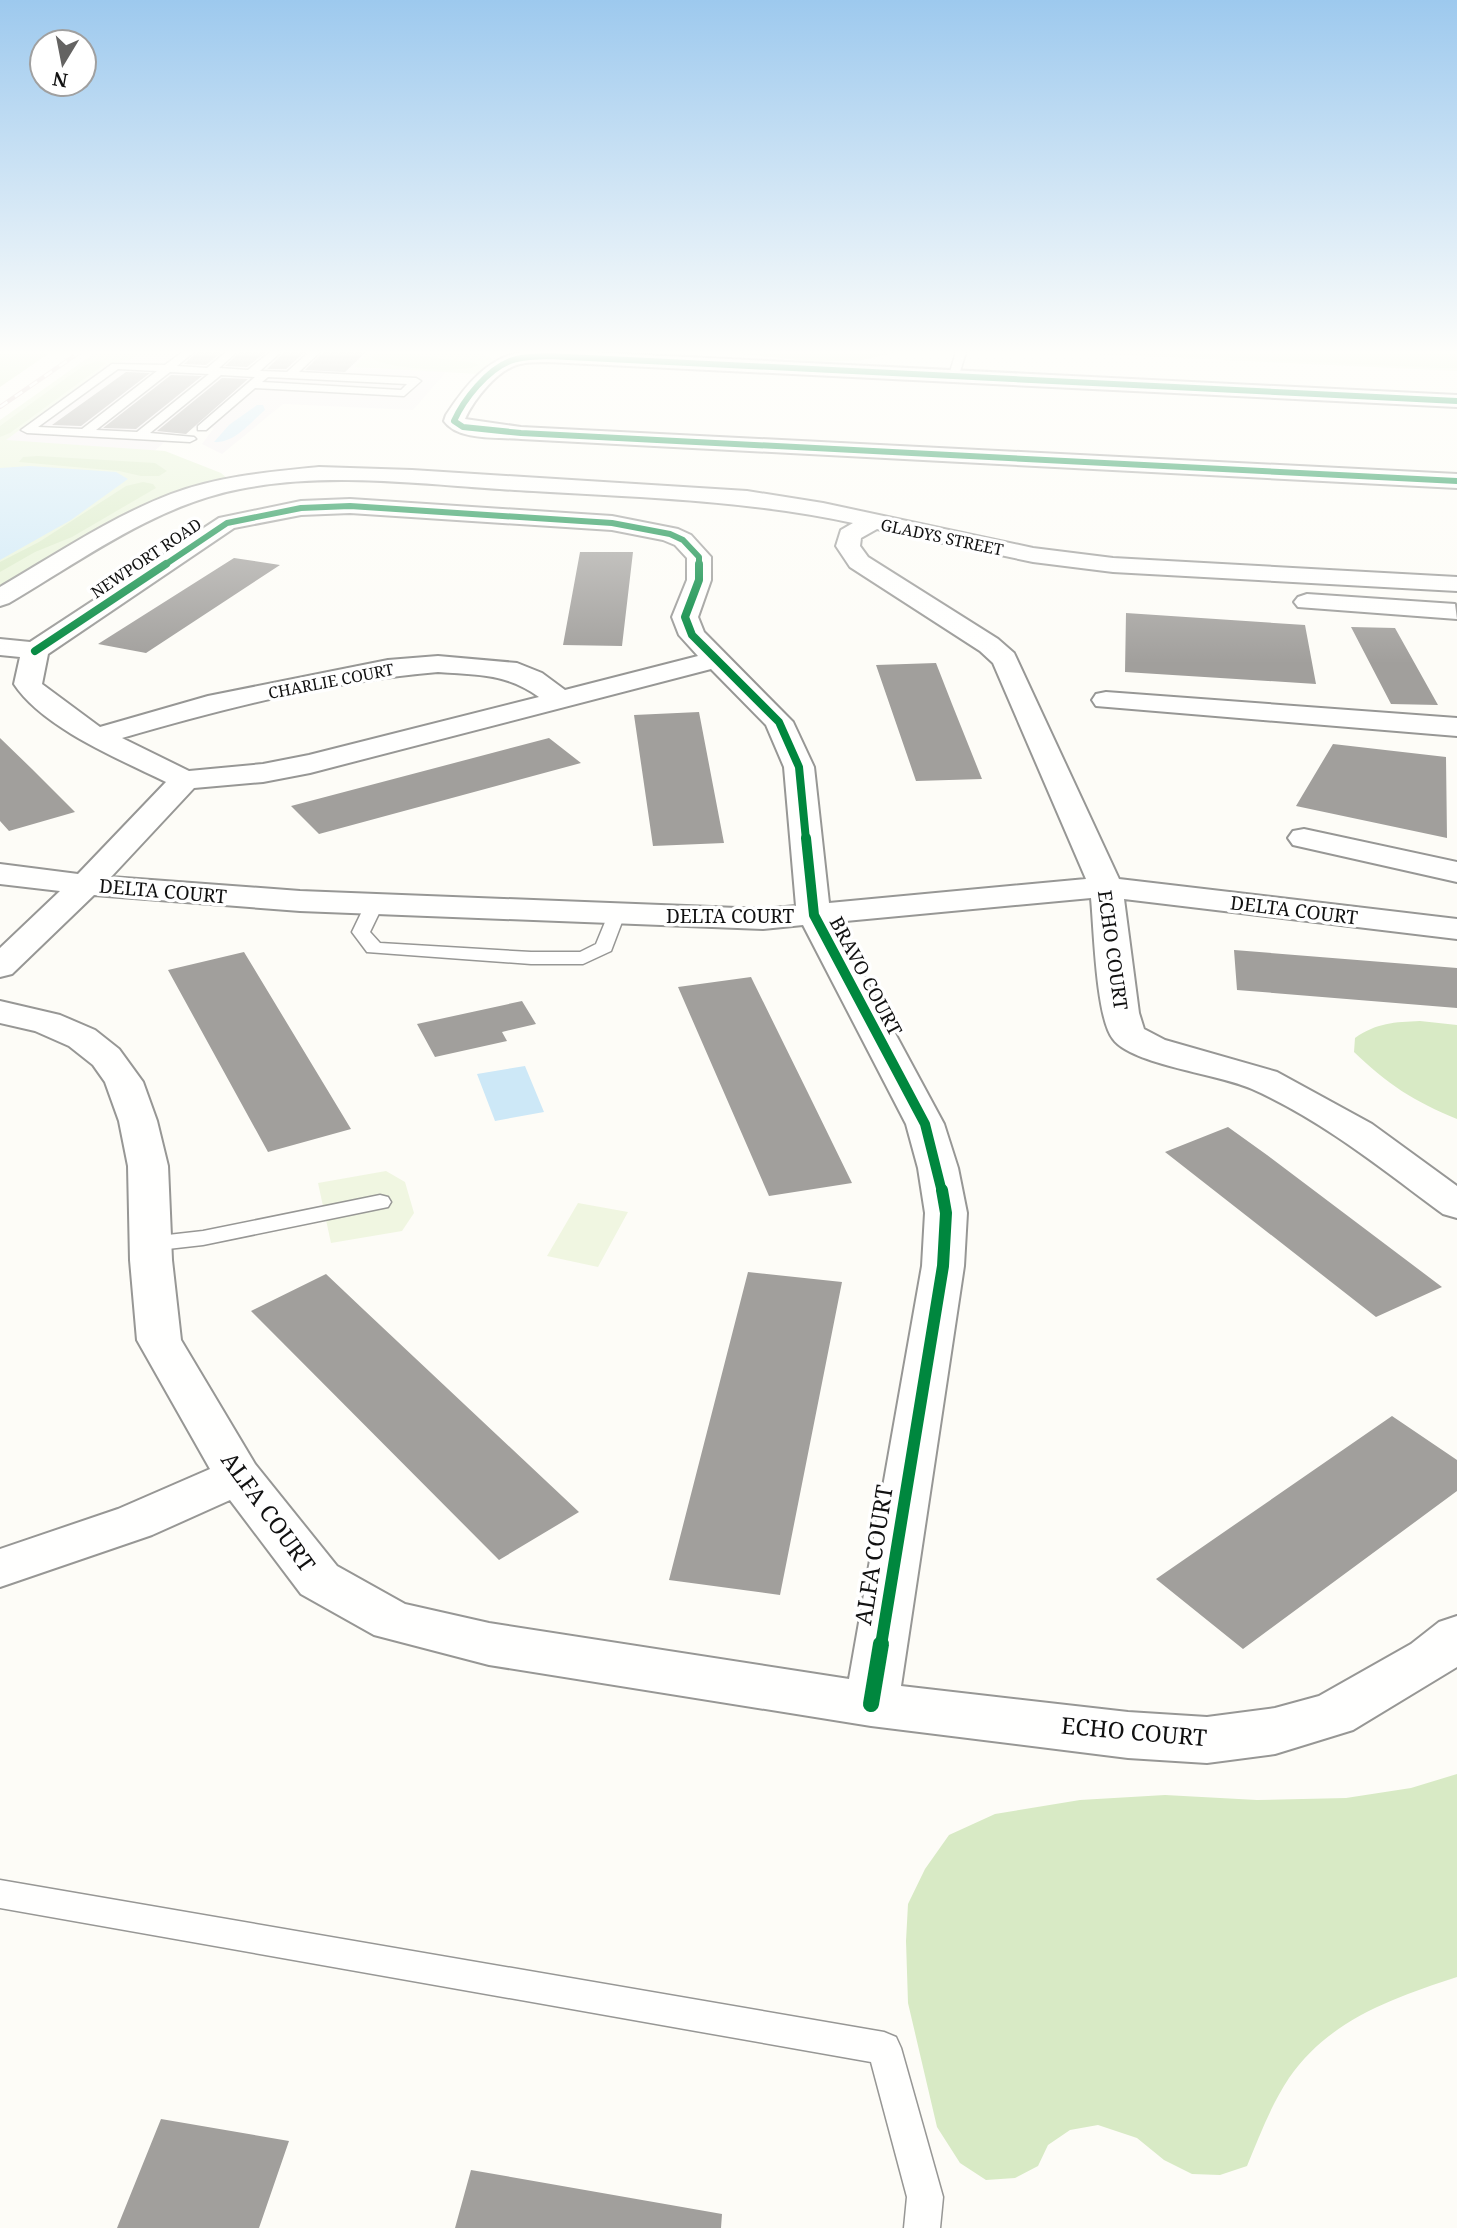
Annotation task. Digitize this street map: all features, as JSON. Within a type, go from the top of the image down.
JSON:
[{"type":"street","points":[[963,456],[1457,481]]},
{"type":"street","name":"GLADYS STREET","points":[[179,499],[247,481],[319,474],[633,490],[747,498],[823,510],[1032,555],[1113,565],[1451,583]]},
{"type":"street","points":[[612,523],[633,490]]},
{"type":"street","name":"NEWPORT ROAD","points":[[0,598],[130,522],[179,499]]},
{"type":"street","name":"NEWPORT ROAD","points":[[35,651],[227,523],[300,508],[367,507],[612,523]]},
{"type":"street","name":"ECHO COURT","points":[[872,522],[849,535],[848,546],[859,562],[989,645],[1006,659],[1106,887],[1121,1013],[1128,1035],[1152,1048],[1264,1080],[1358,1132],[1457,1205]]},
{"type":"street","name":"BRAVO COURT","points":[[612,523],[670,534],[693,548],[699,557],[699,580],[685,617],[692,635],[779,722],[799,767],[814,915],[925,1125],[938,1168],[946,1213],[943,1266],[919,1413]]},
{"type":"street","points":[[1288,601],[1456,613],[1451,583]]},
{"type":"street","points":[[0,647],[35,651],[28,684],[34,693],[96,737],[185,780],[263,773],[310,764],[718,659]]},
{"type":"street","name":"CHARLIE COURT","points":[[96,737],[208,704],[388,668],[438,664],[507,669],[532,679],[563,701]]},
{"type":"street","points":[[1106,701],[1457,727]]},
{"type":"street","points":[[0,967],[86,885],[185,780]]},
{"type":"street","points":[[1304,838],[1457,872]]},
{"type":"street","name":"DELTA COURT","points":[[0,874],[86,885],[374,905],[763,919],[1106,887],[1457,929]]},
{"type":"street","name":"ALFA COURT","points":[[0,1012],[47,1023],[82,1038],[106,1057],[124,1082],[138,1121],[148,1166],[150,1244],[159,1340],[238,1476],[319,1580],[392,1621],[489,1644],[871,1704],[919,1413]]},
{"type":"street","points":[[0,1568],[135,1522],[238,1476]]},
{"type":"street","name":"ECHO COURT","points":[[871,1704],[1128,1735],[1208,1740],[1275,1731],[1334,1714],[1430,1659],[1457,1637]]},
{"type":"lane","points":[[374,905],[360,932],[374,948],[531,958],[583,958],[604,947],[616,914]]},
{"type":"lane","points":[[150,1244],[203,1238],[380,1202]]},
{"type":"lane","points":[[0,1894],[884,2048],[925,2197],[922,2228]]},
{"type":"green space","points":[[0,456],[178,456],[221,473],[227,478],[147,503],[0,587]]},
{"type":"green space","points":[[23,457],[155,463],[167,471],[159,476],[141,476],[119,471],[19,462]]},
{"type":"green space","points":[[143,482],[153,484],[156,488],[72,537],[35,552],[0,572],[0,562],[39,542],[126,486]]},
{"type":"green space","points":[[1420,1021],[1457,1025],[1457,1119],[1402,1091],[1354,1052],[1355,1038],[1371,1029],[1394,1023]]},
{"type":"green space","points":[[386,1171],[405,1182],[414,1213],[402,1231],[331,1243],[318,1183]]},
{"type":"green space","points":[[578,1203],[628,1212],[598,1267],[547,1256]]},
{"type":"green space","points":[[1457,1774],[1457,1977],[1386,2003],[1343,2026],[1323,2041],[1289,2078],[1266,2121],[1247,2166],[1220,2175],[1192,2174],[1164,2160],[1137,2138],[1098,2125],[1070,2130],[1048,2145],[1038,2166],[1015,2178],[986,2180],[960,2163],[937,2127],[908,2003],[908,1904],[925,1869],[949,1835],[995,1814],[1080,1800],[1165,1795],[1257,1800],[1346,1798],[1411,1788]]},
{"type":"water","points":[[30,466],[116,472],[128,479],[71,520],[0,560],[0,468]]},
{"type":"water","points":[[525,1066],[544,1112],[495,1121],[477,1074]]},
{"type":"building","points":[[580,552],[633,552],[622,646],[563,645]]},
{"type":"building","points":[[234,558],[280,565],[146,653],[98,644]]},
{"type":"building","points":[[1126,613],[1305,625],[1316,684],[1125,672]]},
{"type":"building","points":[[1351,627],[1395,628],[1438,705],[1391,704]]},
{"type":"building","points":[[936,663],[982,779],[916,781],[876,665]]},
{"type":"building","points":[[699,712],[724,843],[653,846],[634,715]]},
{"type":"building","points":[[0,738],[75,812],[9,831],[0,821]]},
{"type":"building","points":[[549,738],[581,763],[319,834],[291,806]]},
{"type":"building","points":[[1333,744],[1446,757],[1447,838],[1296,806]]},
{"type":"building","points":[[1234,950],[1457,968],[1457,1008],[1237,990]]},
{"type":"building","points":[[244,952],[351,1129],[268,1152],[168,970]]},
{"type":"building","points":[[751,977],[852,1183],[769,1196],[678,987]]},
{"type":"building","points":[[522,1001],[536,1024],[502,1032],[507,1041],[435,1057],[417,1024]]},
{"type":"building","points":[[1228,1127],[1442,1287],[1376,1317],[1165,1152]]},
{"type":"building","points":[[748,1272],[842,1282],[780,1595],[669,1580]]},
{"type":"building","points":[[326,1274],[579,1512],[499,1560],[251,1311]]},
{"type":"building","points":[[1392,1416],[1457,1460],[1457,1491],[1243,1649],[1156,1579]]},
{"type":"building","points":[[161,2119],[289,2141],[259,2228],[117,2228]]},
{"type":"building","points":[[471,2170],[722,2214],[721,2228],[455,2228]]},
{"type":"cycle path","points":[[969,456],[1457,481]]},
{"type":"cycle path","points":[[35,651],[227,523],[301,508],[350,506],[612,523],[670,534],[683,540],[699,557],[699,580],[685,617],[692,635],[779,722],[799,767],[814,915],[925,1124],[938,1168],[946,1213],[943,1266],[871,1704]]}]
